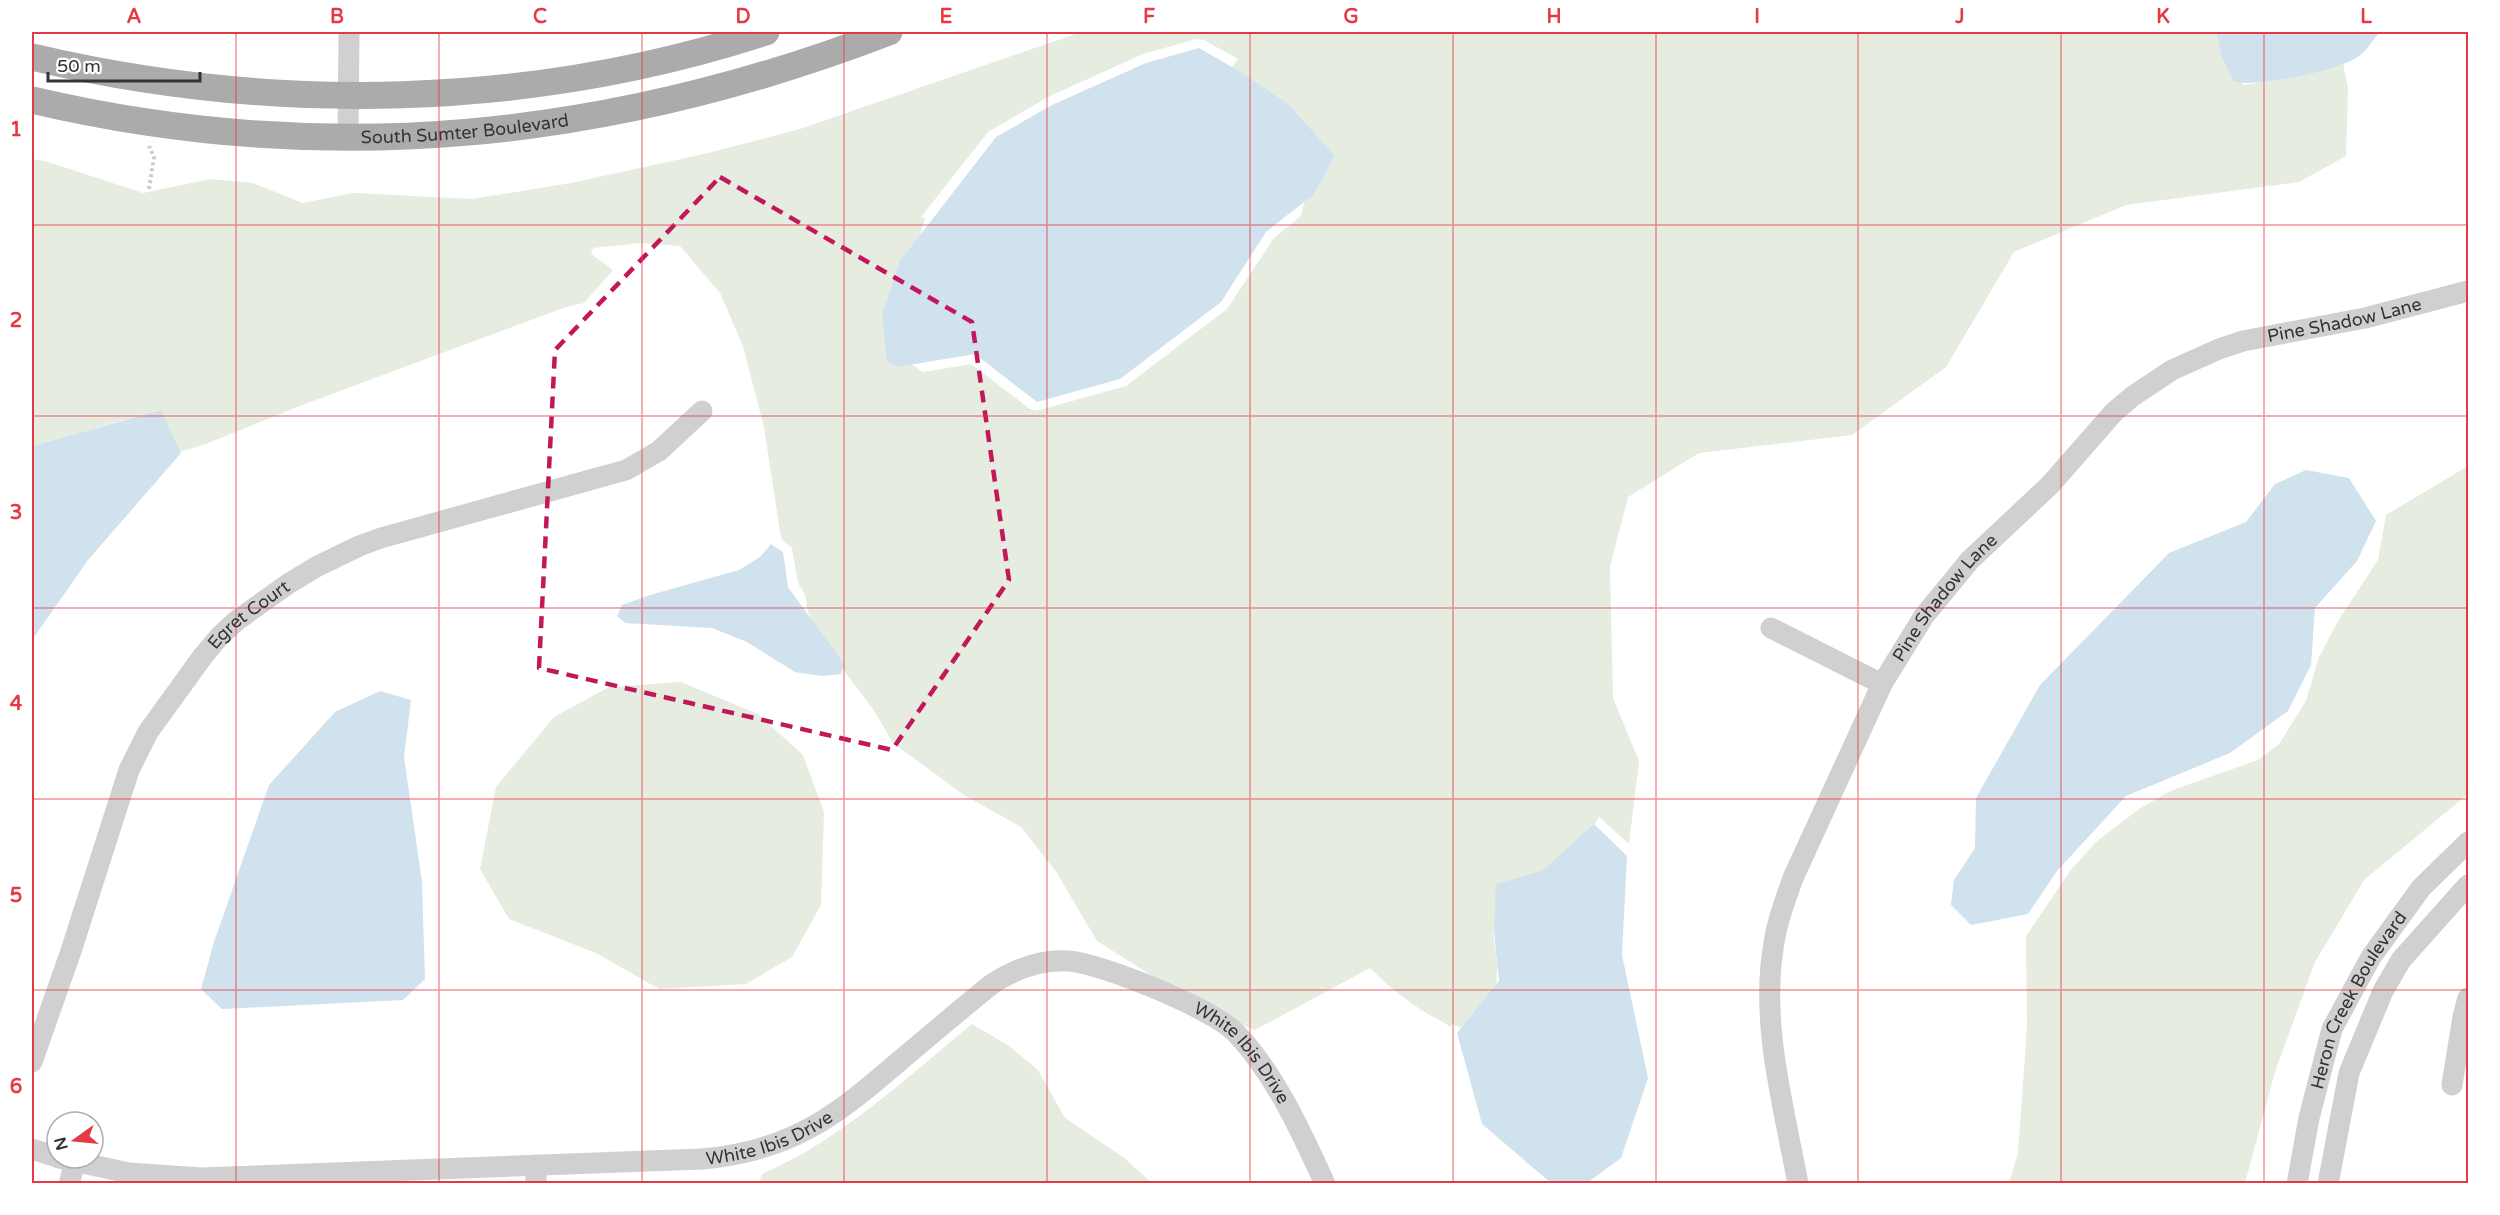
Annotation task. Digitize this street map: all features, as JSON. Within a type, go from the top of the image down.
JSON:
[{"type":"main road","name":"South Sumter Boulevard","points":[[32,57],[166,83],[282,94],[453,92],[565,79],[672,57],[766,32]]},
{"type":"main road","name":"South Sumter Boulevard","points":[[32,100],[152,123],[244,132],[348,137],[475,133],[623,111],[754,78],[889,32]]},
{"type":"street","points":[[348,137],[349,32]]},
{"type":"street","name":"Pine Shadow Lane","points":[[1798,1184],[1771,1034],[1770,993],[1773,948],[1781,911],[1793,878],[1882,684],[1905,643],[1945,588],[1991,538],[2049,485],[2102,424],[2143,389],[2196,358],[2243,341],[2365,318],[2469,291]]},
{"type":"street","name":"Egret Court","points":[[32,1062],[71,951],[129,770],[148,732],[190,672],[219,637],[236,621],[272,595],[339,555],[381,538],[626,470],[659,451],[702,411]]},
{"type":"street","points":[[1771,628],[1882,684]]},
{"type":"street","name":"Heron Creek Boulevard","points":[[2298,1184],[2309,1118],[2332,1029],[2371,957],[2421,888],[2469,842]]},
{"type":"street","name":"Heron Creek Boulevard","points":[[2328,1184],[2349,1073],[2384,991],[2401,960],[2469,885]]},
{"type":"street","name":"White Ibis Drive","points":[[105,1167],[147,1175],[201,1178],[536,1174],[741,1154],[774,1144],[840,1111],[992,984],[1006,975],[1034,964],[1068,961],[1104,970],[1171,996],[1206,1012],[1229,1026],[1245,1044],[1279,1094],[1326,1184]]},
{"type":"street","points":[[2452,1085],[2463,1017],[2469,998]]},
{"type":"path","points":[[149,189],[154,157],[149,143],[152,123]]},
{"type":"highlighted area","points":[[720,177],[972,322],[1009,580],[892,750],[539,668],[555,350]]},
{"type":"shaded area","points":[[1081,32],[2216,32],[2221,54],[2243,85],[2286,79],[2343,63],[2348,89],[2346,156],[2299,182],[2126,205],[2014,252],[1946,367],[1852,435],[1699,453],[1628,497],[1610,567],[1613,698],[1639,761],[1629,844],[1599,817],[1589,835],[1493,932],[1497,964],[1496,1003],[1461,1028],[1452,1024],[1450,1027],[1426,1013],[1396,992],[1370,968],[1255,1030],[1203,1008],[1097,941],[1057,873],[1021,827],[964,795],[893,743],[873,709],[825,646],[808,612],[805,595],[798,583],[792,548],[781,539],[764,427],[743,346],[720,293],[680,246],[641,243],[593,248],[591,254],[613,270],[584,303],[566,307],[305,404],[206,444],[180,452],[169,427],[145,414],[32,446],[32,159],[45,161],[143,193],[211,179],[253,183],[303,203],[353,193],[472,199],[571,183],[704,154],[800,129]],"holes":[[[1196,39],[1204,40],[1238,59],[1232,67],[1304,202],[1301,216],[1274,238],[1227,309],[1126,386],[1036,411],[1030,409],[971,364],[923,372],[897,354],[925,218],[921,217],[988,132],[1048,97],[1143,54]]]},
{"type":"shaded area","points":[[2468,466],[2468,794],[2364,880],[2315,962],[2275,1072],[2245,1183],[2009,1183],[2018,1153],[2027,1027],[2026,936],[2070,871],[2096,842],[2139,809],[2170,791],[2258,760],[2279,744],[2306,701],[2319,657],[2338,621],[2378,560],[2386,515]]},
{"type":"shaded area","points":[[681,682],[758,714],[803,755],[824,812],[821,905],[792,957],[746,984],[659,989],[596,953],[509,919],[480,869],[496,787],[554,717],[609,687]]},
{"type":"shaded area","points":[[972,1024],[1009,1046],[1038,1070],[1065,1118],[1123,1157],[1152,1183],[759,1183],[762,1174],[819,1144],[846,1126]]},
{"type":"water","points":[[2216,32],[2380,32],[2362,54],[2335,67],[2297,77],[2244,83],[2233,81],[2221,54]]},
{"type":"water","points":[[1199,48],[1288,104],[1335,156],[1313,195],[1266,232],[1221,302],[1120,379],[1037,402],[975,354],[897,367],[887,362],[882,315],[900,261],[996,137],[1052,105],[1146,63]]},
{"type":"water","points":[[161,410],[181,453],[88,560],[32,640],[32,446]]},
{"type":"water","points":[[2306,470],[2349,478],[2376,521],[2357,561],[2315,608],[2311,665],[2288,711],[2230,753],[2126,796],[2057,871],[2028,914],[1971,925],[1951,905],[1954,880],[1975,848],[1976,798],[2040,685],[2169,553],[2246,522],[2275,484]]},
{"type":"water","points":[[771,544],[783,552],[788,587],[844,664],[841,674],[822,676],[795,672],[747,642],[712,628],[625,623],[617,616],[622,605],[739,570],[760,557]]},
{"type":"water","points":[[380,691],[411,700],[404,757],[422,882],[425,979],[403,1000],[222,1009],[201,989],[214,942],[269,785],[335,712]]},
{"type":"water","points":[[1594,824],[1627,856],[1622,955],[1648,1078],[1621,1158],[1587,1183],[1551,1183],[1482,1124],[1457,1033],[1499,981],[1494,933],[1496,884],[1542,871]]}]
